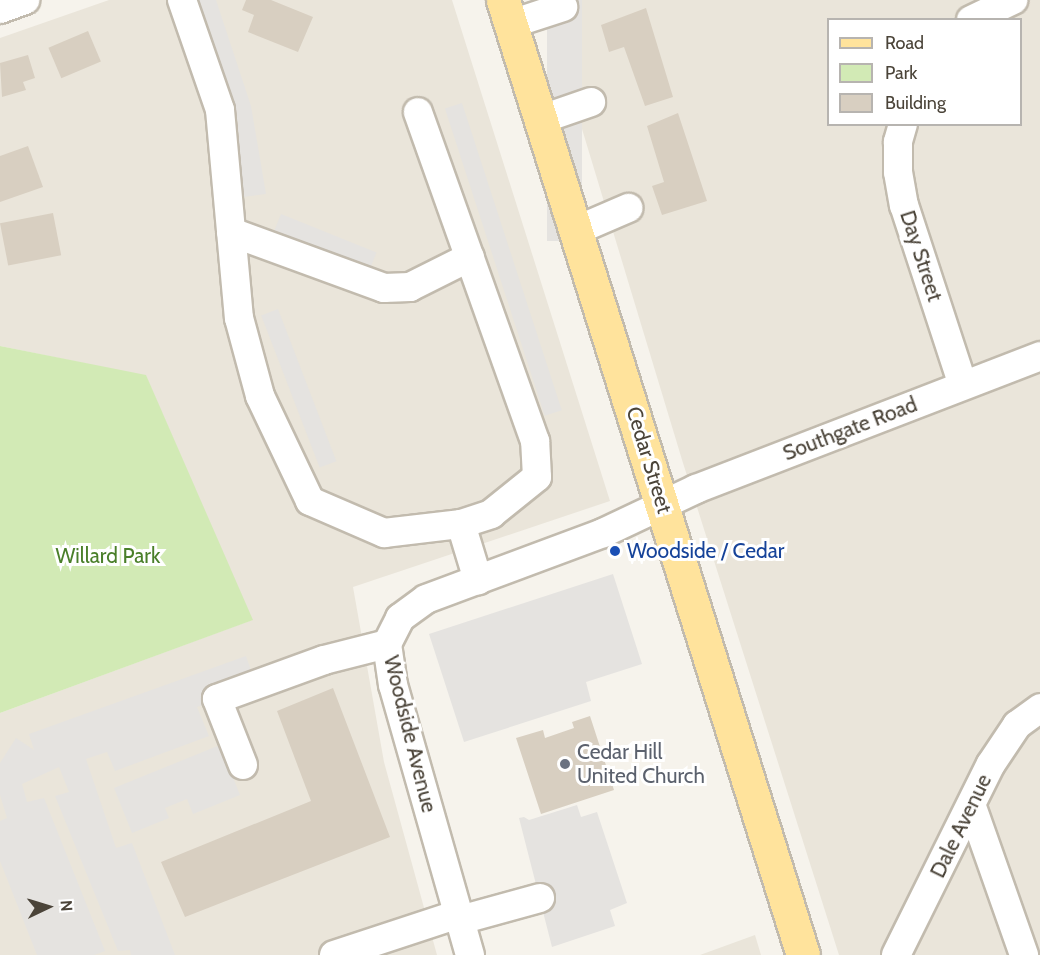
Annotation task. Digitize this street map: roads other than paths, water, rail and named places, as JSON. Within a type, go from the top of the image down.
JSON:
[{"type":"main road","name":"Cedar Street","points":[[507,12],[803,955]]},
{"type":"street","points":[[0,9],[25,0]]},
{"type":"street","points":[[182,0],[220,110],[239,318],[260,396],[310,501],[384,533],[461,524],[490,514],[537,477],[535,441],[418,111]]},
{"type":"street","points":[[975,18],[1013,0]]},
{"type":"street","points":[[507,12],[563,7]]},
{"type":"street","points":[[542,120],[591,102]]},
{"type":"street","name":"Day Street","points":[[902,126],[898,142],[898,172],[904,205],[963,385]]},
{"type":"street","points":[[577,230],[628,208]]},
{"type":"street","points":[[231,232],[384,288],[410,287],[470,257]]},
{"type":"street","name":"Southgate Road","points":[[663,507],[696,489],[1040,356]]},
{"type":"street","name":"Woodside Avenue","points":[[470,955],[393,685],[387,644],[400,618],[426,599],[603,533],[663,507]]},
{"type":"street","points":[[461,524],[478,580]]},
{"type":"street","points":[[243,765],[217,699],[324,660],[387,644]]},
{"type":"street","name":"Dale Avenue","points":[[896,955],[972,807],[991,764],[1017,725],[1040,708]]},
{"type":"street","points":[[972,807],[1024,955]]},
{"type":"street","points":[[334,955],[460,917],[540,898]]},
{"type":"place","name":"Woodside / Cedar","points":[[615,551]]},
{"type":"place","name":"Cedar Hill United Church","points":[[565,764]]},
{"type":"park label","name":"Willard Park","points":[[108,556]]}]
